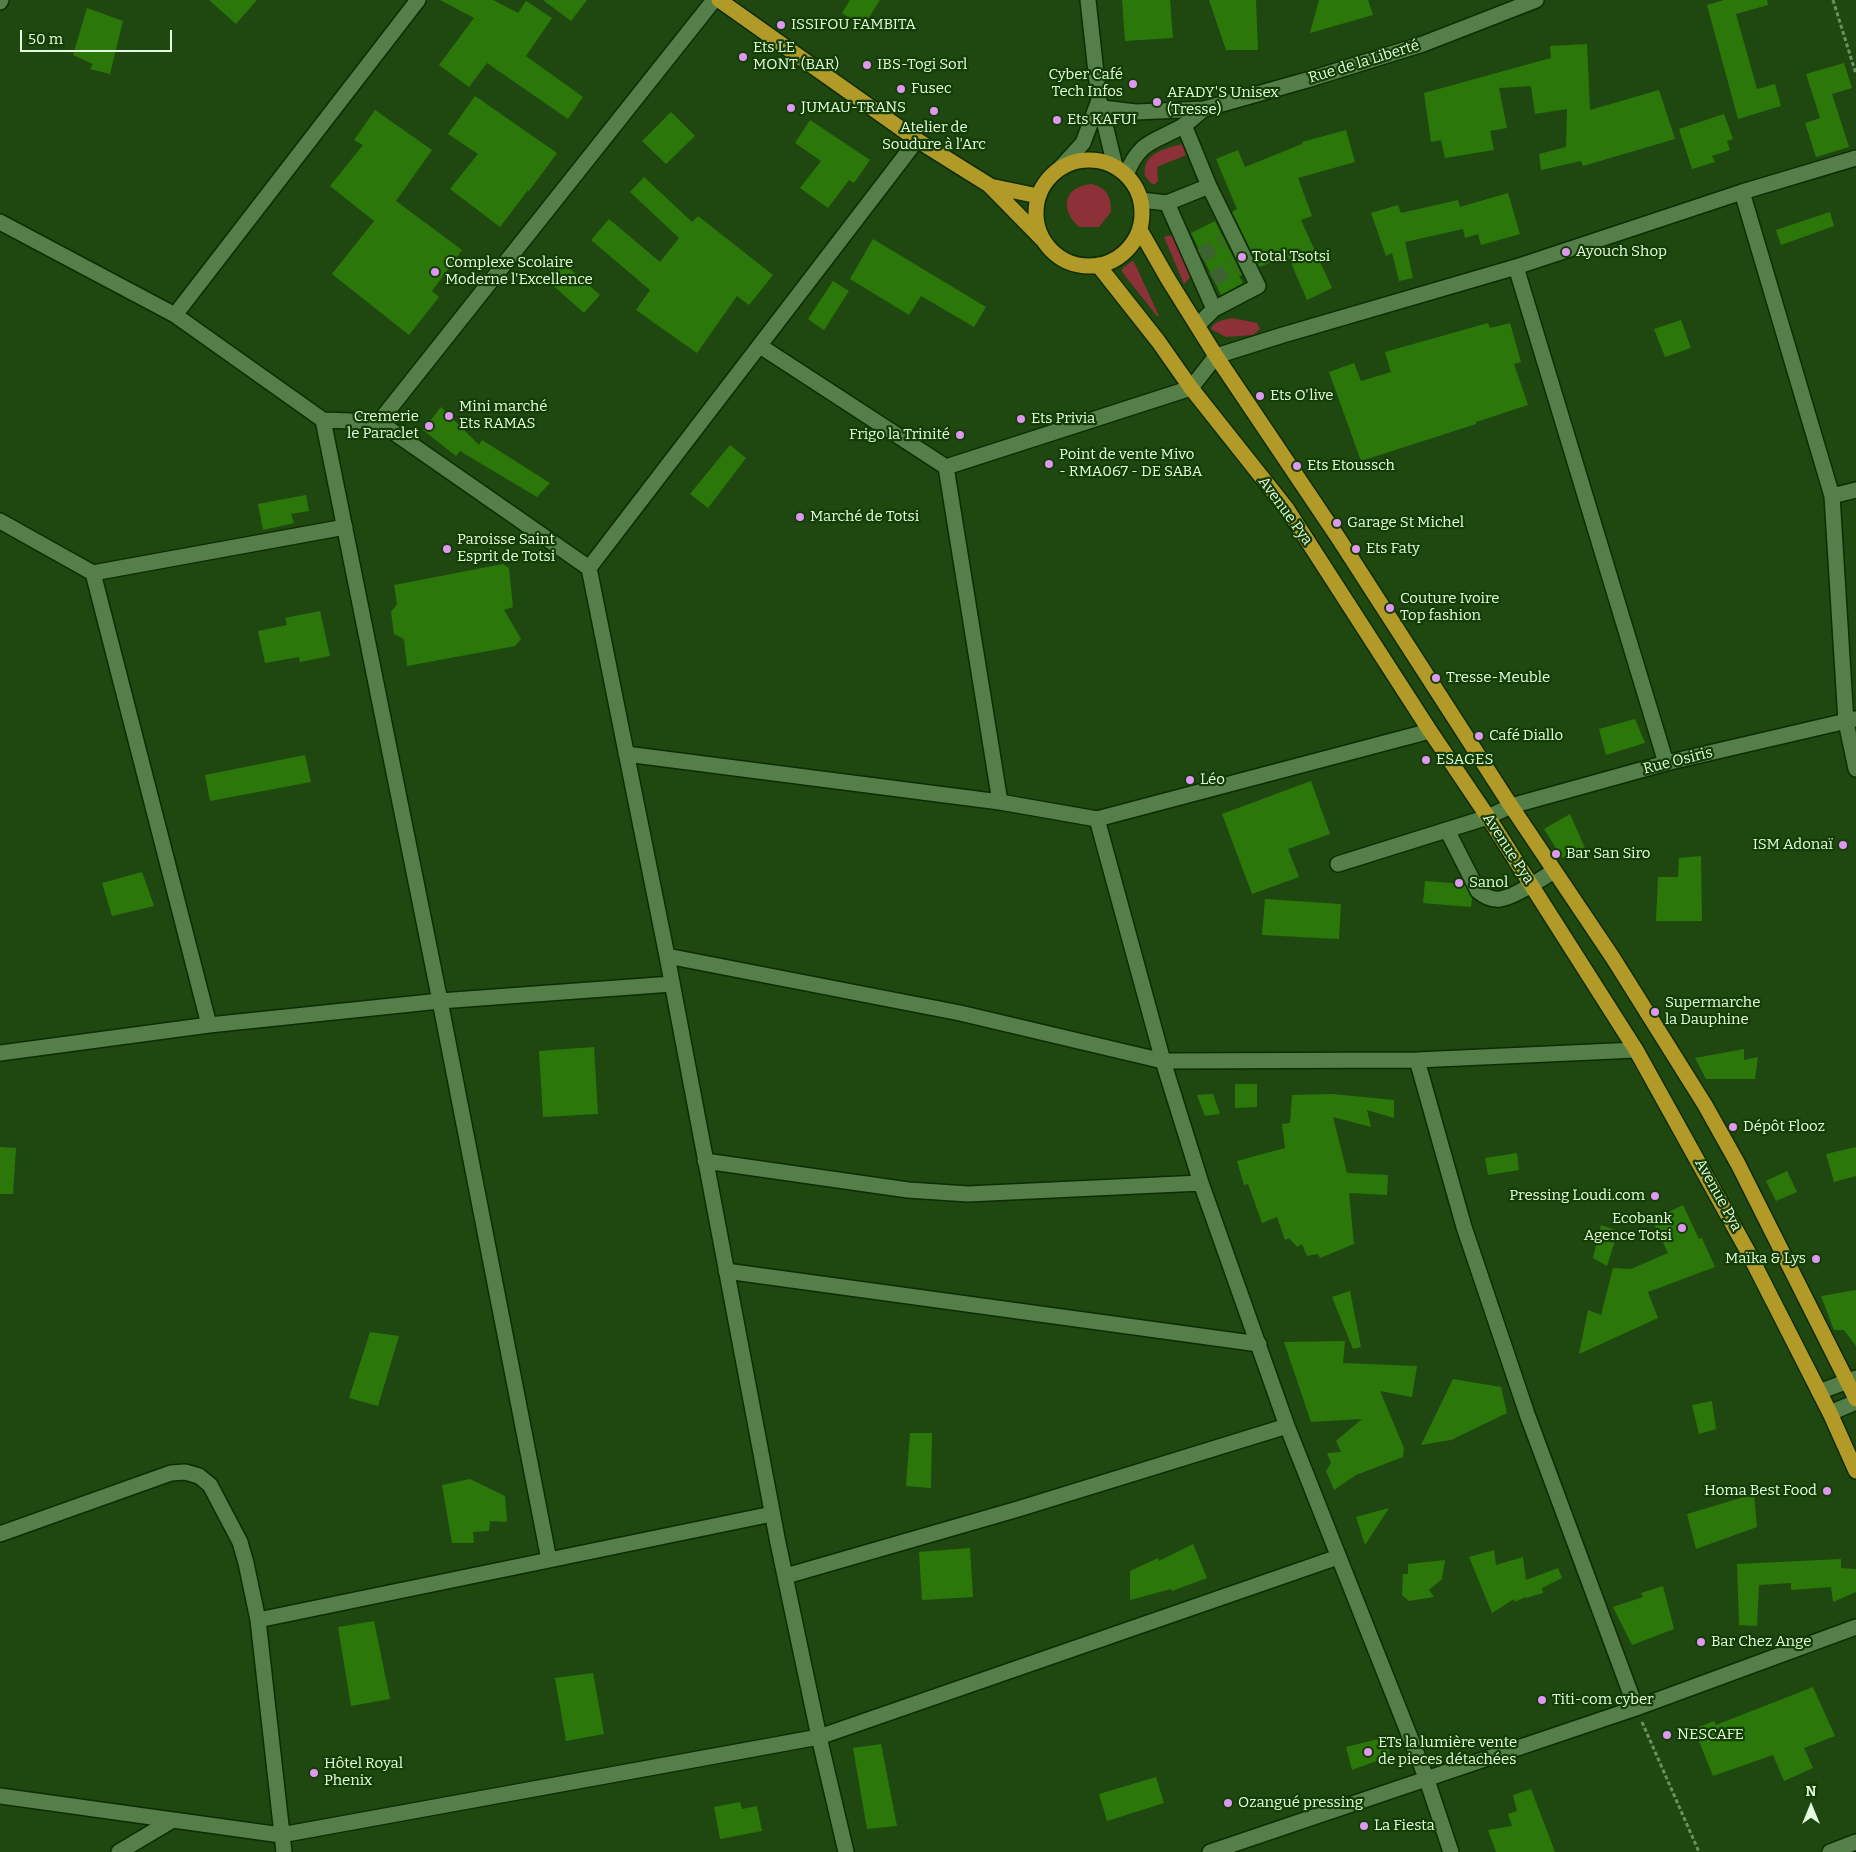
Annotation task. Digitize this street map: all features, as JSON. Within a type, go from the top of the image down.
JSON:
[{"type":"main road","points":[[719,0],[917,140],[988,185],[1042,239],[1052,252],[1066,261],[1082,265],[1098,265],[1116,259],[1130,246],[1140,230],[1143,214],[1141,200],[1135,186],[1121,170],[1098,160],[1079,160],[1061,167],[1044,182],[1038,196],[1035,210],[1037,225],[1042,239]]},
{"type":"main road","points":[[988,185],[1038,196]]},
{"type":"main road","name":"Avenue Pya","points":[[1140,230],[1216,356],[1318,506],[1511,806],[1613,958],[1705,1105],[1852,1380],[1856,1401]]},
{"type":"main road","name":"Avenue Pya","points":[[1098,265],[1158,341],[1191,388],[1287,509],[1430,731],[1488,817],[1636,1050],[1748,1250],[1830,1413],[1856,1471]]},
{"type":"street","points":[[175,315],[418,0]]},
{"type":"street","points":[[379,422],[714,0]]},
{"type":"street","points":[[1088,0],[1100,104],[1121,170],[1142,148],[1184,125],[1204,109]]},
{"type":"street","name":"Rue de la Liberté","points":[[1204,109],[1307,80],[1423,44],[1521,3],[1536,0]]},
{"type":"street","points":[[1100,104],[1136,112],[1204,109]]},
{"type":"street","points":[[1061,167],[1083,143],[1100,104]]},
{"type":"street","points":[[1184,125],[1227,238],[1239,262],[1258,286],[1214,309],[1198,326]]},
{"type":"street","points":[[589,568],[917,140]]},
{"type":"street","points":[[946,467],[1191,388],[1216,356],[1283,334],[1516,267],[1742,192],[1856,158]]},
{"type":"street","points":[[1141,200],[1167,203],[1208,186]]},
{"type":"street","points":[[1742,192],[1832,496],[1856,769]]},
{"type":"street","points":[[1167,203],[1208,283],[1214,309]]},
{"type":"street","points":[[0,222],[175,315],[324,420],[379,422],[589,568],[667,956],[772,1514],[819,1737],[846,1852]]},
{"type":"street","points":[[1516,267],[1666,763]]},
{"type":"street","points":[[760,346],[946,467],[1000,802]]},
{"type":"street","points":[[324,420],[549,1560]]},
{"type":"street","points":[[1832,496],[1856,490]]},
{"type":"street","points":[[0,521],[93,573],[345,527]]},
{"type":"street","points":[[93,573],[209,1025]]},
{"type":"street","name":"Rue Osiris","points":[[1338,864],[1488,817],[1511,806],[1666,763],[1851,720]]},
{"type":"street","points":[[626,754],[1000,802],[1096,819],[1430,731]]},
{"type":"street","points":[[1096,819],[1163,1061],[1201,1183],[1287,1426],[1427,1780],[1451,1852]]},
{"type":"street","points":[[1447,830],[1478,891],[1486,897],[1500,899],[1532,886],[1554,871]]},
{"type":"street","points":[[667,956],[960,1012],[1163,1061],[1417,1060],[1636,1050]]},
{"type":"street","points":[[0,1053],[209,1025],[440,1001],[672,984]]},
{"type":"street","points":[[1417,1060],[1464,1227],[1528,1414],[1636,1708]]},
{"type":"street","points":[[705,1161],[940,1193],[985,1193],[1201,1183]]},
{"type":"street","points":[[726,1271],[1259,1344]]},
{"type":"street","points":[[1819,1392],[1852,1380]]},
{"type":"street","points":[[1830,1413],[1856,1401]]},
{"type":"street","points":[[786,1576],[1000,1514],[1287,1426]]},
{"type":"street","points":[[0,1534],[171,1473],[185,1472],[199,1476],[210,1484],[240,1542],[258,1620],[284,1852]]},
{"type":"street","points":[[258,1620],[772,1514]]},
{"type":"street","points":[[0,1796],[281,1835],[819,1737],[1338,1557]]},
{"type":"street","points":[[1210,1852],[1636,1708],[1856,1627]]},
{"type":"street","points":[[119,1852],[171,1821]]},
{"type":"street","points":[[1830,1852],[1856,1842]]},
{"type":"path","points":[[1834,0],[1856,74]]},
{"type":"path","points":[[1636,1708],[1700,1852]]},
{"type":"shaded area","points":[[1182,144],[1186,155],[1157,167],[1158,181],[1152,184],[1145,176],[1147,162],[1156,153]]},
{"type":"shaded area","points":[[1092,184],[1105,191],[1109,198],[1111,212],[1099,227],[1079,227],[1069,213],[1068,200],[1070,194],[1075,189]]},
{"type":"shaded area","points":[[1172,235],[1178,238],[1193,274],[1184,284],[1164,237]]},
{"type":"shaded area","points":[[1132,261],[1159,316],[1157,316],[1122,272],[1122,269]]},
{"type":"shaded area","points":[[1232,318],[1257,323],[1260,329],[1253,335],[1226,337],[1211,329],[1217,323]]},
{"type":"building","points":[[209,0],[257,0],[236,24]]},
{"type":"building","points":[[440,0],[493,0],[518,13],[526,1],[552,18],[526,56],[583,97],[568,119],[487,63],[469,87],[439,65],[474,18]]},
{"type":"building","points":[[543,0],[587,0],[571,21]]},
{"type":"building","points":[[850,0],[880,0],[863,27],[842,13]]},
{"type":"building","points":[[1122,0],[1170,0],[1173,38],[1125,41]]},
{"type":"building","points":[[1209,0],[1256,0],[1258,50],[1226,50]]},
{"type":"building","points":[[1319,0],[1368,0],[1373,15],[1310,33]]},
{"type":"building","points":[[1724,0],[1767,0],[1768,5],[1736,14],[1757,89],[1775,84],[1781,106],[1738,119],[1707,5]]},
{"type":"building","points":[[87,8],[123,21],[110,74],[90,69],[93,64],[73,55]]},
{"type":"building","points":[[1587,44],[1590,110],[1659,90],[1675,139],[1583,166],[1581,161],[1541,170],[1539,154],[1566,147],[1567,109],[1535,114],[1531,86],[1499,88],[1507,128],[1490,131],[1494,150],[1445,158],[1441,140],[1431,142],[1424,93],[1551,58],[1550,46]]},
{"type":"building","points":[[1844,63],[1852,88],[1832,94],[1849,147],[1816,157],[1805,123],[1820,118],[1806,74]]},
{"type":"building","points":[[475,96],[557,153],[500,227],[450,189],[478,154],[448,134]]},
{"type":"building","points":[[375,110],[432,150],[396,201],[462,250],[432,291],[439,297],[409,335],[332,274],[374,221],[330,186],[363,145],[354,140]]},
{"type":"building","points":[[671,112],[695,136],[666,164],[642,141]]},
{"type":"building","points":[[1724,114],[1733,139],[1727,141],[1730,150],[1712,156],[1715,162],[1692,169],[1679,129]]},
{"type":"building","points":[[810,120],[870,160],[854,183],[849,180],[828,208],[800,188],[821,161],[795,143]]},
{"type":"building","points":[[1346,130],[1355,162],[1298,178],[1312,216],[1301,220],[1332,288],[1307,300],[1288,256],[1259,267],[1232,212],[1237,209],[1216,159],[1238,150],[1245,167],[1302,144],[1302,142]]},
{"type":"building","points":[[644,177],[692,222],[698,216],[773,275],[749,305],[737,296],[697,353],[636,310],[650,290],[591,240],[609,219],[660,262],[679,238],[630,192]]},
{"type":"building","points":[[1508,193],[1520,234],[1481,245],[1478,234],[1465,238],[1463,229],[1405,242],[1413,278],[1399,281],[1392,253],[1386,256],[1371,213],[1398,205],[1401,213],[1458,200],[1460,207]]},
{"type":"building","points":[[1830,212],[1834,226],[1781,245],[1776,230]]},
{"type":"building","points":[[1215,221],[1242,275],[1239,276],[1243,283],[1221,295],[1191,233]]},
{"type":"building","points":[[873,239],[986,307],[974,327],[921,296],[909,315],[850,279]]},
{"type":"building","points":[[563,263],[600,295],[584,313],[548,281]]},
{"type":"building","points":[[833,281],[849,291],[824,330],[808,319]]},
{"type":"building","points":[[1681,320],[1691,348],[1665,357],[1654,329]]},
{"type":"building","points":[[1488,323],[1490,328],[1510,323],[1521,362],[1514,364],[1528,405],[1361,461],[1329,372],[1354,363],[1361,381],[1391,372],[1385,352]]},
{"type":"building","points":[[441,407],[479,445],[482,440],[550,483],[537,497],[460,451],[456,456],[423,430]]},
{"type":"building","points":[[730,445],[746,458],[708,508],[690,494]]},
{"type":"building","points":[[306,495],[309,511],[291,514],[294,523],[263,530],[258,504]]},
{"type":"building","points":[[503,564],[509,568],[513,607],[504,610],[521,639],[515,646],[407,666],[404,639],[394,634],[391,612],[397,604],[394,585]]},
{"type":"building","points":[[320,611],[330,656],[300,662],[299,657],[265,663],[258,631],[287,625],[285,618]]},
{"type":"building","points":[[1635,719],[1645,743],[1606,755],[1599,729]]},
{"type":"building","points":[[305,755],[311,782],[210,801],[205,775]]},
{"type":"building","points":[[1311,781],[1330,834],[1288,849],[1299,877],[1252,894],[1222,814]]},
{"type":"building","points":[[1570,814],[1585,848],[1562,858],[1544,829]]},
{"type":"building","points":[[1701,856],[1702,921],[1656,921],[1658,877],[1678,877],[1679,858]]},
{"type":"building","points":[[142,872],[154,906],[112,916],[102,883]]},
{"type":"building","points":[[1425,881],[1464,884],[1472,898],[1471,907],[1423,903]]},
{"type":"building","points":[[1265,899],[1341,904],[1339,939],[1262,935]]},
{"type":"building","points":[[594,1047],[598,1114],[543,1117],[539,1051]]},
{"type":"building","points":[[1744,1049],[1744,1060],[1758,1057],[1755,1079],[1706,1079],[1695,1058]]},
{"type":"building","points":[[1235,1084],[1257,1084],[1257,1107],[1235,1108]]},
{"type":"building","points":[[1213,1094],[1220,1114],[1205,1116],[1197,1095]]},
{"type":"building","points":[[1332,1094],[1394,1100],[1394,1118],[1367,1110],[1371,1127],[1333,1117],[1347,1173],[1388,1175],[1387,1195],[1349,1193],[1354,1244],[1320,1258],[1318,1254],[1307,1256],[1302,1244],[1297,1247],[1289,1238],[1285,1240],[1277,1217],[1262,1223],[1248,1184],[1244,1185],[1237,1161],[1285,1148],[1282,1124],[1290,1123],[1292,1095]]},
{"type":"building","points":[[0,1147],[16,1148],[13,1194],[0,1194]]},
{"type":"building","points":[[1856,1147],[1856,1176],[1834,1182],[1826,1154]]},
{"type":"building","points":[[1517,1153],[1519,1170],[1488,1175],[1485,1158]]},
{"type":"building","points":[[1787,1171],[1797,1192],[1776,1201],[1766,1181]]},
{"type":"building","points":[[1683,1205],[1699,1239],[1702,1238],[1715,1267],[1648,1292],[1658,1318],[1579,1354],[1588,1310],[1601,1315],[1613,1268],[1631,1269],[1668,1253],[1652,1220]]},
{"type":"building","points":[[1601,1225],[1618,1231],[1607,1266],[1593,1258]]},
{"type":"building","points":[[1856,1290],[1856,1346],[1844,1330],[1834,1330],[1821,1296]]},
{"type":"building","points":[[1350,1291],[1361,1347],[1353,1349],[1332,1297]]},
{"type":"building","points":[[370,1332],[399,1336],[378,1406],[349,1398]]},
{"type":"building","points":[[1345,1341],[1343,1363],[1417,1366],[1412,1397],[1380,1391],[1404,1448],[1403,1457],[1356,1475],[1334,1490],[1326,1471],[1331,1463],[1327,1453],[1341,1452],[1336,1441],[1362,1419],[1311,1422],[1284,1342]]},
{"type":"building","points":[[1453,1379],[1501,1387],[1507,1413],[1451,1440],[1421,1445]]},
{"type":"building","points":[[1712,1401],[1716,1429],[1699,1434],[1692,1405]]},
{"type":"building","points":[[910,1433],[932,1433],[931,1488],[906,1486]]},
{"type":"building","points":[[470,1479],[505,1496],[507,1522],[490,1521],[489,1531],[473,1532],[474,1543],[452,1543],[442,1485]]},
{"type":"building","points":[[1754,1494],[1757,1527],[1696,1549],[1687,1514]]},
{"type":"building","points":[[1389,1508],[1365,1545],[1356,1517]]},
{"type":"building","points":[[1193,1544],[1207,1578],[1172,1591],[1171,1589],[1130,1600],[1130,1571],[1158,1558],[1159,1561]]},
{"type":"building","points":[[970,1548],[973,1597],[922,1600],[919,1552]]},
{"type":"building","points":[[1494,1550],[1496,1565],[1523,1557],[1526,1580],[1558,1568],[1562,1578],[1542,1588],[1543,1593],[1525,1597],[1515,1602],[1514,1599],[1492,1613],[1469,1557]]},
{"type":"building","points":[[1841,1559],[1841,1568],[1856,1569],[1856,1592],[1833,1602],[1831,1587],[1791,1590],[1791,1583],[1759,1585],[1757,1626],[1739,1625],[1737,1564]]},
{"type":"building","points":[[1445,1560],[1442,1579],[1429,1590],[1434,1597],[1409,1601],[1402,1595],[1403,1574],[1408,1574],[1408,1564]]},
{"type":"building","points":[[1663,1586],[1674,1629],[1632,1645],[1613,1607],[1643,1597],[1641,1593]]},
{"type":"building","points":[[374,1621],[390,1699],[351,1706],[338,1627]]},
{"type":"building","points":[[593,1673],[604,1734],[566,1741],[555,1678]]},
{"type":"building","points":[[1813,1687],[1835,1736],[1804,1748],[1813,1768],[1784,1781],[1773,1755],[1713,1776],[1694,1729],[1714,1721],[1716,1725]]},
{"type":"building","name":"ETs la lumière vente de pieces détachées","points":[[1387,1737],[1390,1756],[1352,1770],[1346,1747]]},
{"type":"building","points":[[881,1744],[897,1826],[867,1829],[853,1748]]},
{"type":"building","points":[[1156,1777],[1164,1803],[1107,1821],[1099,1794]]},
{"type":"building","points":[[1531,1789],[1555,1852],[1496,1852],[1488,1830],[1512,1826],[1508,1814],[1517,1811],[1513,1795]]},
{"type":"building","points":[[740,1802],[742,1809],[757,1806],[762,1831],[720,1839],[714,1807]]},
{"type":"tunnel","points":[[1201,256],[1222,242]]},
{"type":"tunnel","points":[[1213,279],[1234,266]]},
{"type":"place","name":"ISSIFOU FAMBITA","points":[[781,25]]},
{"type":"place","name":"Ets LE MONT (BAR)","points":[[743,57]]},
{"type":"place","name":"IBS-Togi Sorl","points":[[867,65]]},
{"type":"place","name":"Cyber Café Tech Infos","points":[[1133,84]]},
{"type":"place","name":"Fusec","points":[[901,89]]},
{"type":"place","name":"AFADY'S Unisex (Tresse)","points":[[1157,102]]},
{"type":"place","name":"JUMAU-TRANS","points":[[791,108]]},
{"type":"place","name":"Atelier de Soudure à l'Arc","points":[[934,111]]},
{"type":"place","name":"Ets KAFUI","points":[[1057,120]]},
{"type":"place","name":"Ayouch Shop","points":[[1566,252]]},
{"type":"place","name":"Total Tsotsi","points":[[1242,257]]},
{"type":"place","name":"Complexe Scolaire Moderne l'Excellence","points":[[435,272]]},
{"type":"place","name":"Ets O'live","points":[[1260,396]]},
{"type":"place","name":"Mini marché Ets RAMAS","points":[[449,416]]},
{"type":"place","name":"Ets Privia","points":[[1021,419]]},
{"type":"place","name":"Cremerie le Paraclet","points":[[429,426]]},
{"type":"place","name":"Frigo la Trinité","points":[[960,435]]},
{"type":"place","name":"Point de vente Mivo - RMA067 - DE SABA","points":[[1049,464]]},
{"type":"place","name":"Ets Etoussch","points":[[1297,466]]},
{"type":"place","name":"Marché de Totsi","points":[[800,517]]},
{"type":"place","name":"Garage St Michel","points":[[1337,523]]},
{"type":"place","name":"Paroisse Saint Esprit de Totsi","points":[[447,549]]},
{"type":"place","name":"Ets Faty","points":[[1356,549]]},
{"type":"place","name":"Couture Ivoire Top fashion","points":[[1390,608]]},
{"type":"place","name":"Tresse-Meuble","points":[[1436,678]]},
{"type":"place","name":"Café Diallo","points":[[1479,736]]},
{"type":"place","name":"ESAGES","points":[[1426,760]]},
{"type":"place","name":"Léo","points":[[1190,780]]},
{"type":"place","name":"ISM Adonaï","points":[[1843,845]]},
{"type":"place","name":"Bar San Siro","points":[[1556,854]]},
{"type":"place","name":"Sanol","points":[[1459,883]]},
{"type":"place","name":"Supermarche la Dauphine","points":[[1655,1012]]},
{"type":"place","name":"Dépôt Flooz","points":[[1733,1127]]},
{"type":"place","name":"Pressing Loudi.com","points":[[1655,1196]]},
{"type":"place","name":"Ecobank Agence Totsi","points":[[1682,1228]]},
{"type":"place","name":"Maïka & Lys","points":[[1816,1259]]},
{"type":"place","name":"Homa Best Food","points":[[1827,1491]]},
{"type":"place","name":"Bar Chez Ange","points":[[1701,1642]]},
{"type":"place","name":"Titi-com cyber","points":[[1542,1700]]},
{"type":"place","name":"NESCAFE","points":[[1667,1735]]},
{"type":"place","name":"ETs la lumière vente de pieces détachées","points":[[1368,1752]]},
{"type":"place","name":"Hôtel Royal Phenix","points":[[314,1773]]},
{"type":"place","name":"Ozangué pressing","points":[[1228,1803]]},
{"type":"place","name":"La Fiesta","points":[[1364,1826]]}]
